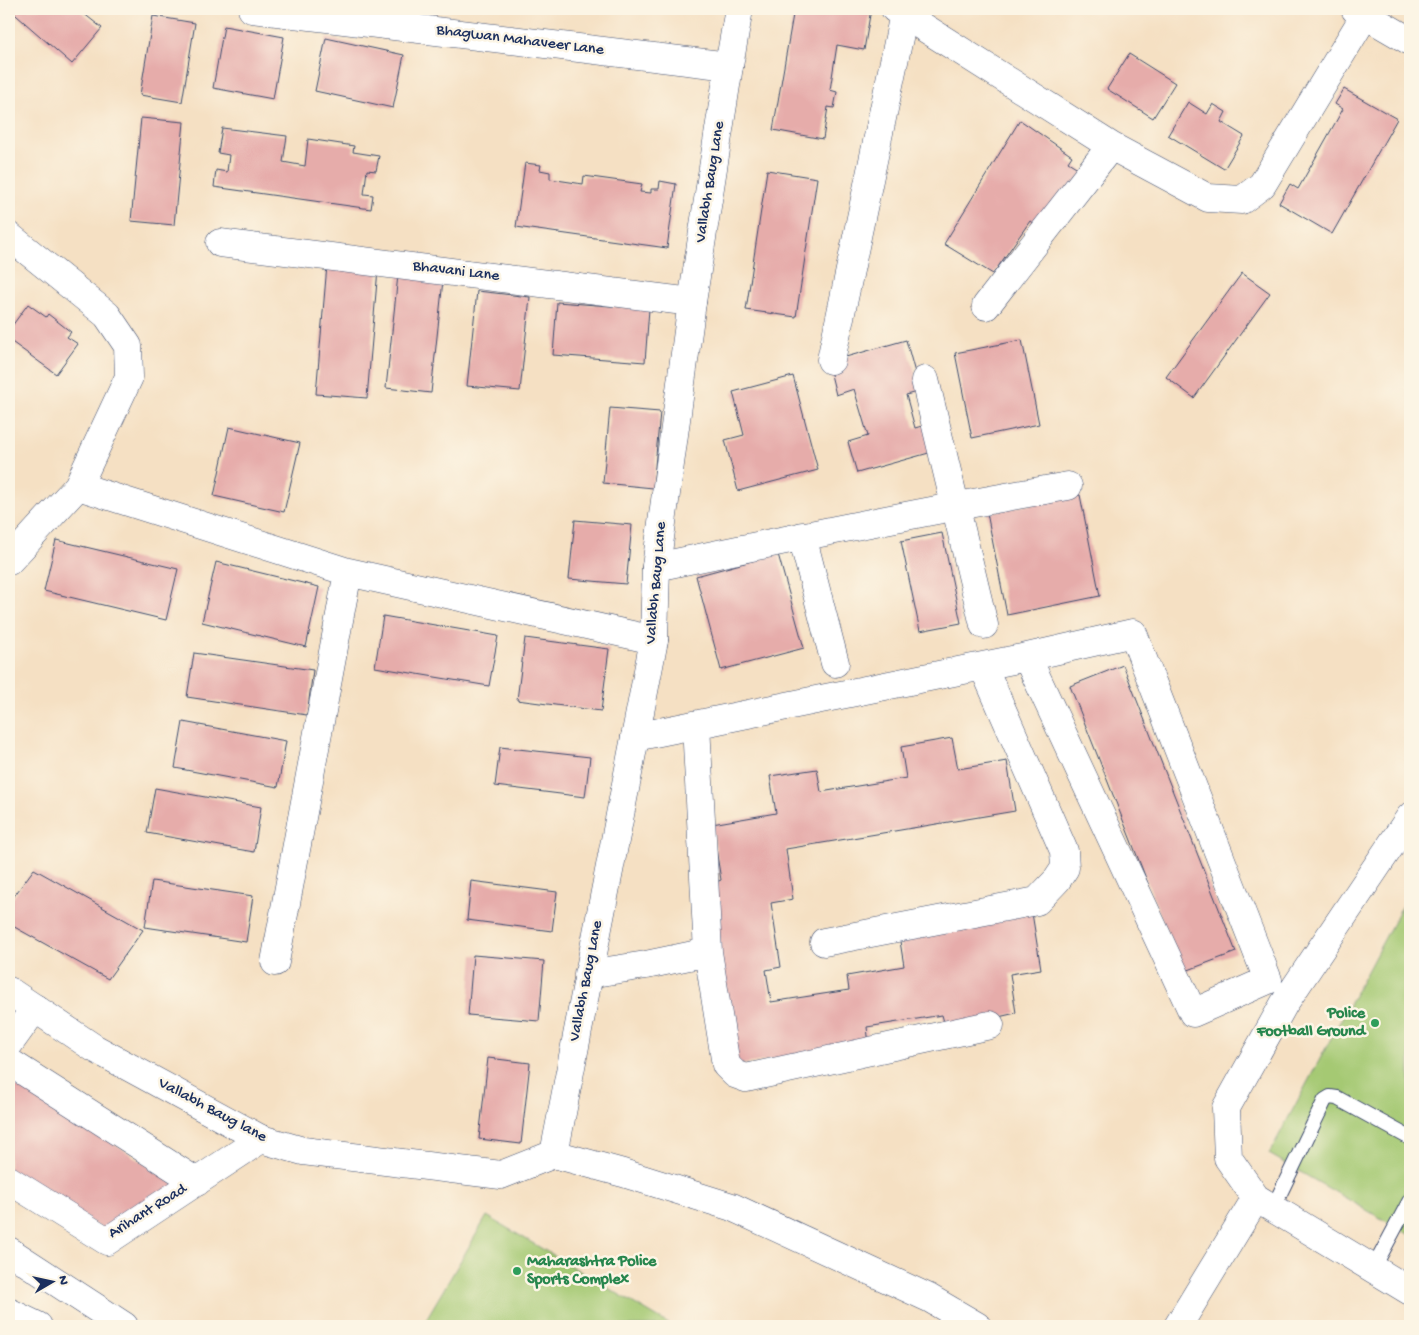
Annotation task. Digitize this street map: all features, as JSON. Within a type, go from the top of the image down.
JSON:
[{"type":"main road","name":"Bhagwan Mahaveer Lane","points":[[252,9],[729,66]]},
{"type":"main road","name":"Vallabh Baug Lane","points":[[554,1154],[654,640],[656,568],[692,302],[729,66],[740,9]]},
{"type":"main road","points":[[831,360],[900,11],[1111,146],[1208,198],[1242,200],[1262,185],[1360,12],[1410,41]]},
{"type":"main road","points":[[986,306],[1111,146]]},
{"type":"main road","points":[[9,236],[107,315],[128,346],[129,377],[78,486],[9,561]]},
{"type":"main road","name":"Bhavani Lane","points":[[220,243],[692,302]]},
{"type":"main road","points":[[925,380],[984,625]]},
{"type":"main road","points":[[78,486],[348,572],[654,640]]},
{"type":"main road","points":[[656,568],[802,536],[1068,486]]},
{"type":"main road","points":[[802,536],[835,663]]},
{"type":"main road","points":[[275,962],[348,572]]},
{"type":"main road","points":[[635,737],[983,666],[1027,656],[1133,633],[1268,980],[1193,1013],[1027,656]]},
{"type":"main road","points":[[824,942],[1037,901],[1057,880],[1065,868],[1064,851],[983,666]]},
{"type":"main road","points":[[696,725],[708,952],[726,1065],[735,1074],[746,1078],[990,1025]]},
{"type":"main road","points":[[1410,817],[1284,1004],[1226,1108],[1228,1158],[1265,1203],[1410,1291]]},
{"type":"main road","points":[[588,974],[646,965],[708,952]]},
{"type":"main road","name":"Vallabh Baug lane","points":[[9,991],[94,1048],[261,1139],[302,1151],[501,1174],[554,1154]]},
{"type":"main road","points":[[9,1044],[35,1008]]},
{"type":"main road","points":[[9,1062],[196,1182]]},
{"type":"main road","name":"Arihant Road","points":[[9,1180],[108,1241],[261,1139]]},
{"type":"main road","points":[[554,1154],[732,1207],[929,1298],[977,1326]]},
{"type":"main road","points":[[1178,1326],[1265,1203]]},
{"type":"main road","points":[[9,1251],[124,1326]]},
{"type":"main road","points":[[9,1312],[38,1326]]},
{"type":"lane","points":[[1265,1203],[1325,1100],[1330,1097],[1336,1098],[1410,1138]]},
{"type":"lane","points":[[1373,1269],[1410,1200]]},
{"type":"green space","name":"Police Football Ground","points":[[1410,891],[1410,1235],[1269,1154]]},
{"type":"green space","name":"Maharashtra Police Sports Complex","points":[[487,1216],[672,1326],[422,1326]]},
{"type":"building","points":[[9,9],[78,9],[102,28],[72,64]]},
{"type":"building","points":[[794,9],[871,9],[864,50],[837,45],[830,90],[837,92],[834,108],[828,107],[823,139],[773,130]]},
{"type":"building","points":[[153,16],[195,23],[182,102],[140,95]]},
{"type":"building","points":[[224,26],[284,37],[273,99],[213,88]]},
{"type":"building","points":[[326,38],[404,55],[393,108],[315,91]]},
{"type":"building","points":[[1129,54],[1175,83],[1153,118],[1107,89]]},
{"type":"building","points":[[1344,89],[1397,119],[1332,234],[1279,203],[1290,184],[1298,189],[1343,109],[1335,104]]},
{"type":"building","points":[[1188,102],[1207,114],[1213,104],[1226,112],[1221,122],[1244,136],[1224,169],[1168,135]]},
{"type":"building","points":[[141,118],[184,122],[174,225],[131,221]]},
{"type":"building","points":[[1020,120],[1072,156],[1068,162],[1086,173],[1043,227],[1030,221],[993,274],[944,244]]},
{"type":"building","points":[[222,128],[287,136],[283,162],[305,166],[308,139],[354,146],[353,152],[379,156],[376,171],[367,170],[364,194],[373,195],[371,209],[214,187],[216,170],[227,172],[229,155],[218,153]]},
{"type":"building","points":[[525,163],[541,165],[540,170],[550,172],[550,179],[583,184],[584,176],[642,184],[640,192],[651,193],[651,189],[659,189],[660,181],[676,184],[667,248],[516,227]]},
{"type":"building","points":[[767,170],[817,178],[796,317],[746,310]]},
{"type":"building","points":[[327,265],[378,269],[367,398],[316,394]]},
{"type":"building","points":[[1242,273],[1270,293],[1194,398],[1166,377]]},
{"type":"building","points":[[398,275],[443,280],[431,393],[386,388]]},
{"type":"building","points":[[477,291],[530,297],[520,391],[467,386]]},
{"type":"building","points":[[557,302],[649,309],[645,362],[553,355]]},
{"type":"building","points":[[28,304],[46,317],[48,314],[71,332],[67,337],[78,344],[56,374],[9,340],[9,330]]},
{"type":"building","points":[[906,340],[920,391],[906,395],[915,428],[929,424],[936,451],[857,473],[848,442],[868,436],[854,389],[836,395],[828,362]]},
{"type":"building","points":[[1022,340],[1039,424],[972,438],[955,353]]},
{"type":"building","points":[[793,376],[818,470],[738,491],[725,440],[744,435],[733,392]]},
{"type":"building","points":[[610,408],[660,412],[653,488],[603,483]]},
{"type":"building","points":[[229,427],[300,443],[284,512],[214,496]]},
{"type":"building","points":[[1080,495],[1100,596],[1007,615],[987,513]]},
{"type":"building","points":[[575,520],[632,525],[626,584],[569,579]]},
{"type":"building","points":[[942,533],[961,623],[920,631],[901,541]]},
{"type":"building","points":[[56,540],[178,569],[166,620],[44,591]]},
{"type":"building","points":[[778,554],[804,648],[721,670],[696,576]]},
{"type":"building","points":[[216,562],[319,587],[306,647],[202,622]]},
{"type":"building","points":[[383,616],[498,636],[489,686],[375,667]]},
{"type":"building","points":[[525,638],[609,649],[601,711],[517,700]]},
{"type":"building","points":[[194,653],[313,670],[307,715],[187,697]]},
{"type":"building","points":[[1123,665],[1236,952],[1183,972],[1070,686]]},
{"type":"building","points":[[183,722],[286,741],[278,787],[175,768]]},
{"type":"building","points":[[952,738],[958,769],[1007,761],[1015,811],[786,849],[793,899],[771,903],[781,967],[766,970],[771,1002],[849,990],[847,976],[904,966],[899,935],[1032,913],[1041,969],[1010,974],[1016,1013],[946,1029],[942,1015],[867,1027],[869,1045],[738,1065],[708,886],[721,880],[712,824],[776,813],[770,776],[817,769],[821,792],[906,778],[901,747]]},
{"type":"building","points":[[500,747],[590,757],[585,797],[495,786]]},
{"type":"building","points":[[155,788],[261,807],[254,852],[147,833]]},
{"type":"building","points":[[34,869],[143,930],[108,979],[9,924],[9,903]]},
{"type":"building","points":[[152,881],[253,896],[246,942],[145,927]]},
{"type":"building","points":[[471,881],[557,892],[552,931],[467,920]]},
{"type":"building","points":[[473,955],[544,961],[539,1021],[468,1015]]},
{"type":"building","points":[[488,1058],[530,1063],[521,1144],[479,1139]]},
{"type":"building","points":[[9,1073],[176,1185],[108,1233],[9,1169]]},
{"type":"place","name":"Police Football Ground","points":[[1375,1023]]},
{"type":"place","name":"Maharashtra Police Sports Complex","points":[[517,1271]]}]
